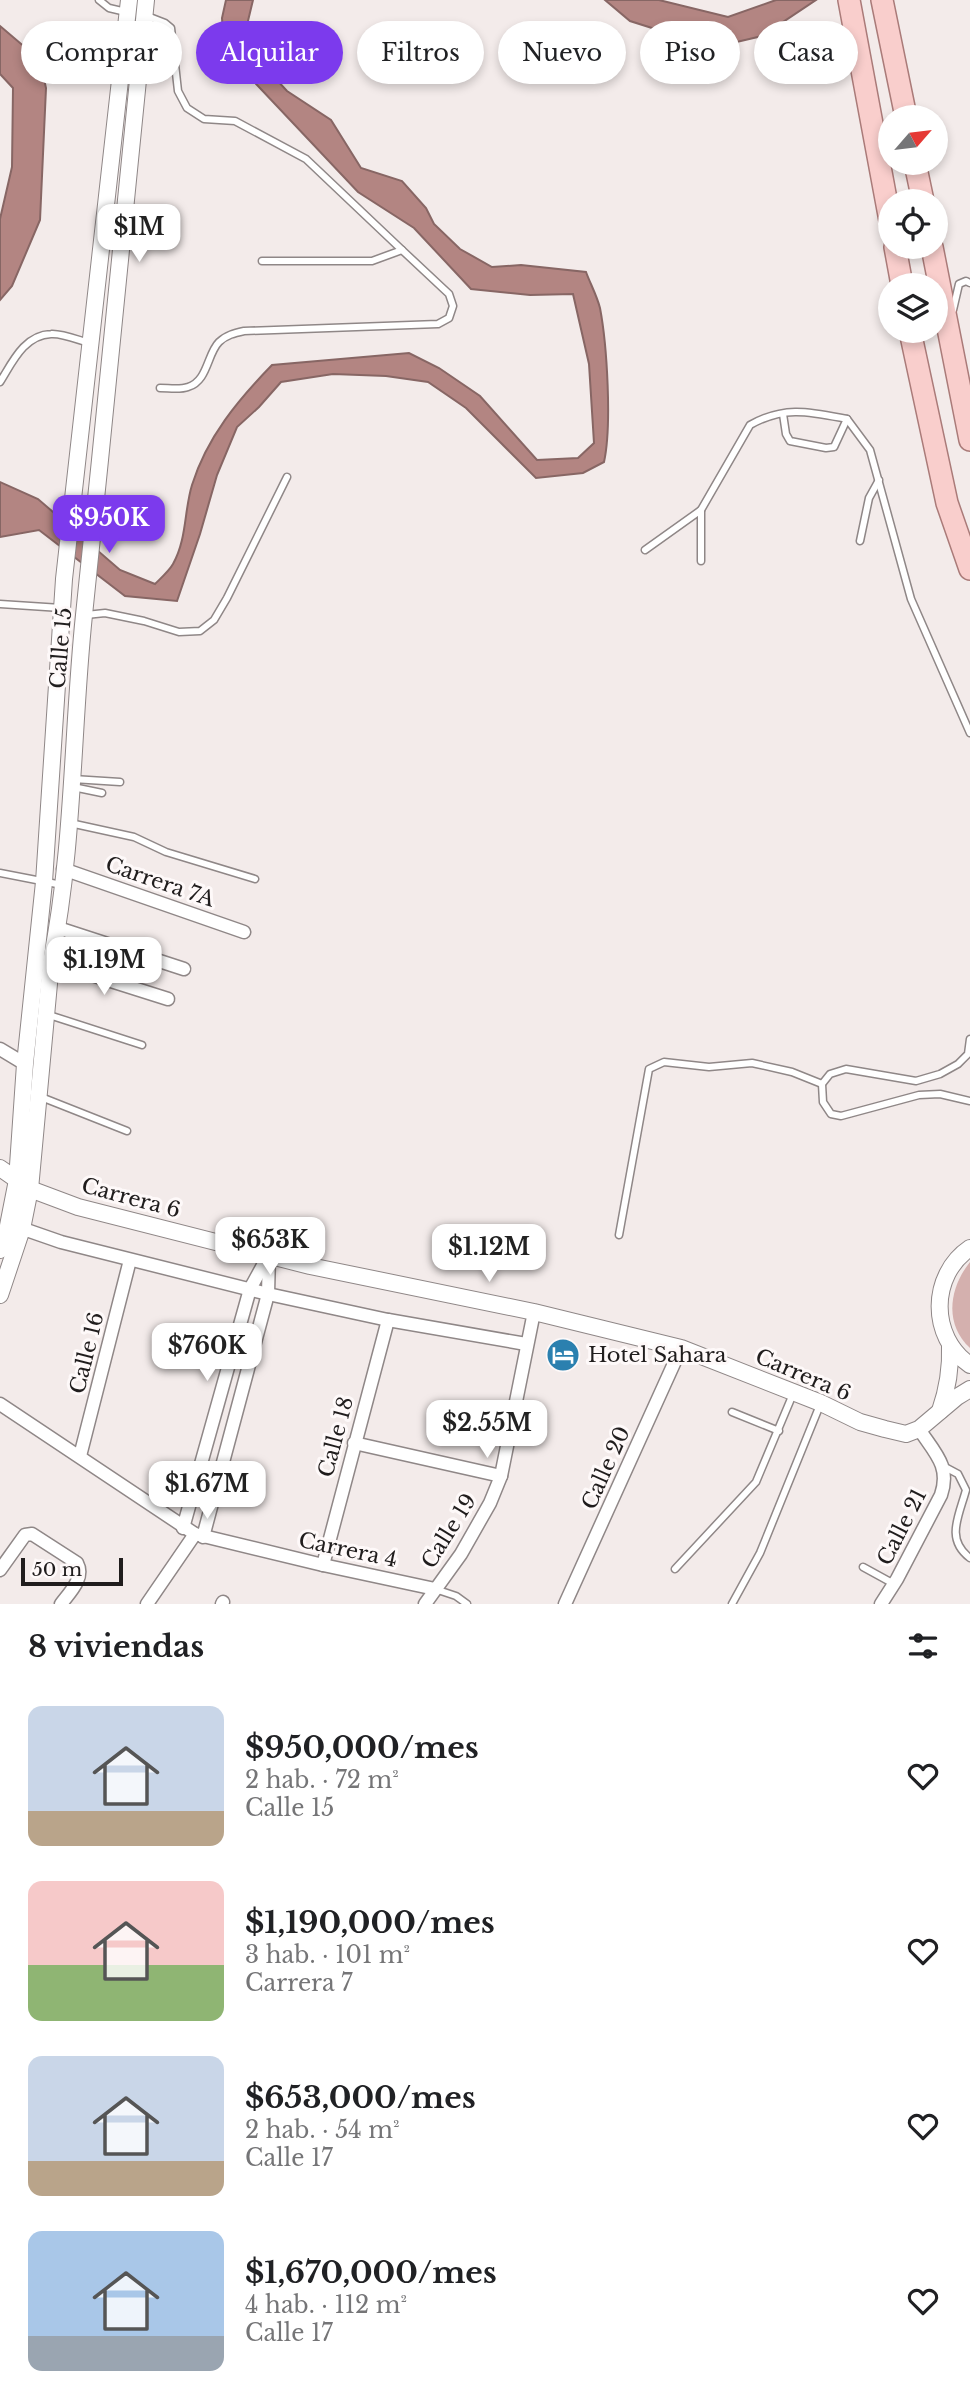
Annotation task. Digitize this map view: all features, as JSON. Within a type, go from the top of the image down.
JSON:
[{"type":"main road","points":[[849,0],[884,189]]},
{"type":"main road","points":[[882,0],[904,105]]},
{"type":"main road","points":[[934,259],[970,440]]},
{"type":"main road","points":[[913,343],[947,502],[970,569]]},
{"type":"street","name":"Calle 15","points":[[23,1185],[25,1064],[44,882],[64,579],[128,6]]},
{"type":"street","name":"Calle 15","points":[[0,1295],[39,1096],[51,962],[58,928],[84,616],[145,8]]},
{"type":"street","points":[[91,343],[112,349]]},
{"type":"street","points":[[62,609],[84,616]]},
{"type":"street","name":"Carrera 7A","points":[[62,877],[244,932]]},
{"type":"street","points":[[58,928],[184,969]]},
{"type":"street","points":[[51,962],[168,999]]},
{"type":"street","points":[[0,1049],[25,1064]]},
{"type":"street","name":"Carrera 6","points":[[0,1168],[23,1185],[78,1207],[310,1266],[534,1311],[681,1348],[821,1403],[860,1422],[906,1434],[919,1429]]},
{"type":"street","name":"Calle 15","points":[[0,1250],[15,1226]]},
{"type":"street","points":[[15,1226],[130,1260],[268,1294],[388,1320],[526,1344]]},
{"type":"street","points":[[970,1248],[962,1253],[949,1269],[941,1287],[939,1307],[942,1327],[950,1345],[970,1365]]},
{"type":"street","points":[[194,1533],[250,1289],[269,1254]]},
{"type":"street","points":[[147,1604],[194,1533],[268,1294],[269,1254]]},
{"type":"street","name":"Calle 16","points":[[80,1456],[130,1260]]},
{"type":"street","name":"Calle 19","points":[[425,1604],[485,1513],[501,1476],[534,1311]]},
{"type":"street","name":"Calle 18","points":[[323,1565],[388,1320]]},
{"type":"street","points":[[939,1413],[951,1368],[950,1345]]},
{"type":"street","name":"Calle 20","points":[[565,1604],[681,1348]]},
{"type":"street","points":[[943,1466],[919,1429],[970,1389]]},
{"type":"street","name":"Carrera 4","points":[[0,1404],[194,1533],[435,1589]]},
{"type":"street","points":[[354,1443],[501,1476]]},
{"type":"street","name":"Calle 21","points":[[881,1604],[941,1495],[946,1481],[943,1466]]},
{"type":"street","points":[[0,1570],[25,1535],[38,1537],[77,1563],[80,1570],[79,1577],[61,1604]]},
{"type":"lane","points":[[99,0],[109,8],[145,8],[171,28],[178,91],[187,108],[204,119],[235,121],[306,159],[449,294],[453,306],[449,318],[438,324],[244,331],[230,334],[217,343],[201,378],[194,384],[188,388],[160,388]]},
{"type":"lane","points":[[262,261],[372,261],[402,250]]},
{"type":"lane","points":[[949,329],[960,284],[966,281],[970,283]]},
{"type":"lane","points":[[0,382],[19,352],[33,339],[51,334],[91,343]]},
{"type":"lane","points":[[645,550],[701,510],[750,425],[764,417],[802,410],[847,419],[870,450],[911,599],[970,733]]},
{"type":"lane","points":[[783,414],[790,442],[826,448],[834,447],[837,443],[847,419]]},
{"type":"lane","points":[[84,616],[105,613],[178,632],[200,631],[214,620],[287,477]]},
{"type":"lane","points":[[860,541],[869,498],[878,480]]},
{"type":"lane","points":[[701,510],[701,561]]},
{"type":"lane","points":[[0,604],[62,609]]},
{"type":"lane","points":[[71,783],[120,782]]},
{"type":"lane","points":[[71,783],[102,793]]},
{"type":"lane","points":[[68,823],[134,837],[166,852],[255,879]]},
{"type":"lane","points":[[0,873],[44,882],[62,877]]},
{"type":"lane","points":[[47,1015],[142,1045]]},
{"type":"lane","points":[[970,1039],[968,1054],[958,1064],[940,1074],[916,1081],[846,1069],[830,1074],[822,1084],[823,1102],[831,1114],[841,1116],[919,1095],[940,1094],[970,1101]]},
{"type":"lane","points":[[619,1235],[649,1069],[664,1062],[709,1067],[752,1063],[792,1072],[822,1084]]},
{"type":"lane","points":[[916,1081],[919,1095]]},
{"type":"lane","points":[[39,1096],[127,1131]]},
{"type":"lane","points":[[675,1569],[756,1482],[794,1393]]},
{"type":"lane","points":[[732,1604],[760,1553],[821,1403]]},
{"type":"lane","points":[[732,1412],[779,1431]]},
{"type":"lane","points":[[943,1466],[967,1482],[954,1532],[960,1550],[970,1558]]},
{"type":"lane","points":[[863,1567],[894,1584]]},
{"type":"lane","points":[[435,1589],[456,1596],[467,1604]]},
{"type":"shaded area","points":[[226,0],[253,0],[248,21],[222,21]]},
{"type":"shaded area","points":[[605,0],[659,0],[728,17],[776,0],[816,0],[784,21],[754,21],[754,38],[740,41],[740,21],[640,21],[640,24],[630,21]]},
{"type":"shaded area","points":[[0,26],[21,44],[21,84],[45,84],[46,88],[40,220],[12,286],[0,300],[0,219],[12,167],[13,88],[0,74]]},
{"type":"shaded area","points":[[256,84],[281,84],[331,120],[361,168],[402,181],[426,208],[434,224],[460,249],[492,267],[521,265],[586,272],[600,308],[605,342],[608,407],[604,462],[583,473],[536,478],[466,408],[428,382],[386,376],[333,374],[281,382],[237,427],[217,475],[177,601],[125,596],[39,530],[0,537],[0,482],[38,499],[120,570],[155,584],[173,564],[178,554],[192,485],[206,451],[225,420],[272,365],[409,353],[439,368],[480,396],[537,460],[578,458],[594,443],[589,364],[573,294],[530,295],[471,289],[414,228],[358,192]]},
{"type":"shaded area","points":[[970,1262],[970,1348],[956,1328],[952,1306],[957,1283]]},
{"type":"place","name":"Hotel Sahara","points":[[563,1355]]}]
